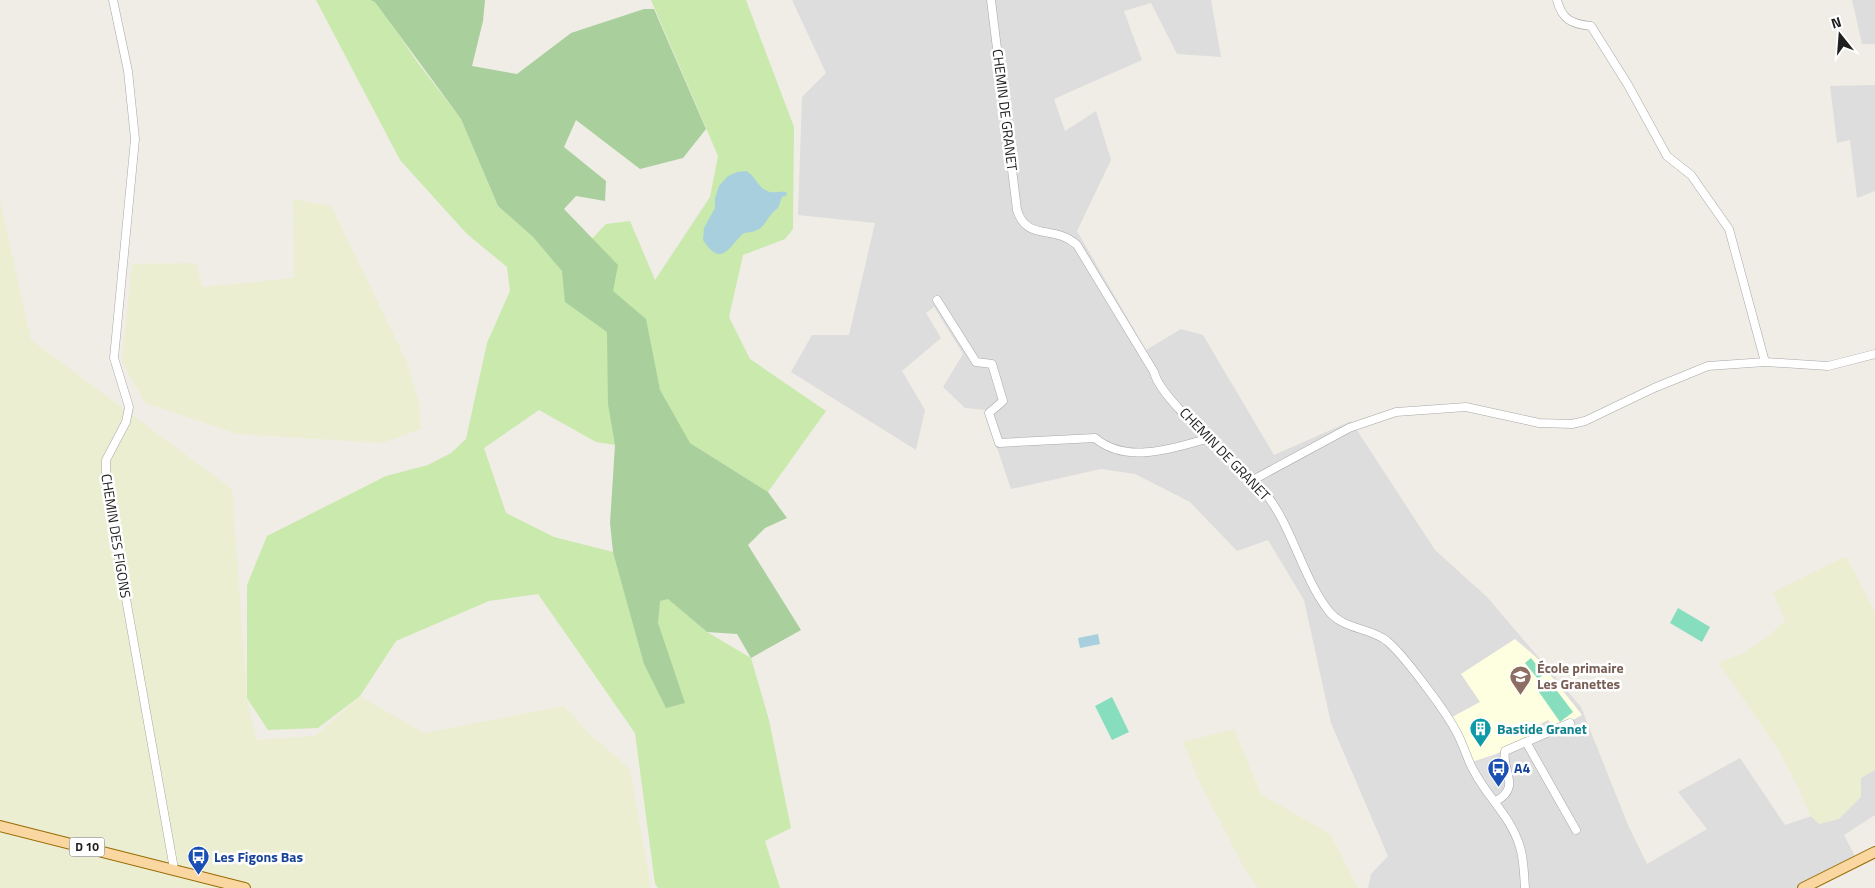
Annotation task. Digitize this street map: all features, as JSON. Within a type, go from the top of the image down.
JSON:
[{"type":"main road","name":"D 10","points":[[0,826],[245,888]]},
{"type":"main road","points":[[1803,888],[1875,852]]},
{"type":"street","name":"CHEMIN DES FIGONS","points":[[113,0],[128,71],[135,139],[114,358],[118,377],[128,399],[129,407],[126,422],[106,460],[106,486],[174,869]]},
{"type":"street","name":"CHEMIN DE GRANET","points":[[991,0],[1017,210],[1020,219],[1031,229],[1059,233],[1068,237],[1077,245],[1160,385],[1253,480],[1277,510],[1315,590],[1328,610],[1344,624],[1377,635],[1394,648],[1454,727],[1474,773],[1504,812],[1520,847],[1525,888]]},
{"type":"street","points":[[1557,0],[1565,19],[1575,25],[1591,26],[1628,85],[1666,156],[1691,175],[1729,228],[1765,362]]},
{"type":"street","points":[[937,300],[976,362],[992,364],[1002,401],[989,413],[999,443],[1096,438],[1107,448],[1148,453],[1210,438]]},
{"type":"street","points":[[1253,480],[1349,428],[1396,412],[1466,407],[1539,423],[1572,424],[1585,421],[1654,388],[1708,366],[1765,362],[1828,366],[1875,354]]},
{"type":"street","points":[[1496,801],[1503,797],[1510,780],[1504,753],[1570,723]]},
{"type":"street","points":[[1526,742],[1576,830]]},
{"type":"shaded area","points":[[792,0],[1211,0],[1221,57],[1177,54],[1151,3],[1124,11],[1142,60],[1054,99],[1065,131],[1096,111],[1111,160],[1077,231],[1146,350],[1181,329],[1203,335],[1274,455],[1351,421],[1435,550],[1487,597],[1581,707],[1628,825],[1647,864],[1707,829],[1678,792],[1740,758],[1785,825],[1854,802],[1842,771],[1875,760],[1875,815],[1844,835],[1857,860],[1799,888],[1368,888],[1371,874],[1388,856],[1331,723],[1304,600],[1268,540],[1237,551],[1190,502],[1135,474],[1101,469],[1011,489],[994,439],[987,410],[965,408],[943,387],[963,354],[934,307],[926,313],[941,338],[902,371],[925,410],[916,450],[791,372],[812,335],[849,335],[875,223],[798,215],[802,97],[826,73]]},
{"type":"shaded area","points":[[1852,0],[1875,0],[1875,44],[1862,44]]},
{"type":"shaded area","points":[[1875,85],[1875,191],[1857,198],[1850,140],[1837,143],[1830,86]]},
{"type":"shaded area","points":[[293,199],[331,206],[406,360],[419,402],[421,429],[382,443],[237,434],[145,403],[122,362],[132,264],[196,263],[202,287],[294,278]]},
{"type":"shaded area","points":[[0,201],[31,340],[232,489],[247,698],[256,740],[315,736],[360,696],[424,733],[564,706],[590,734],[630,769],[651,888],[0,888]]},
{"type":"shaded area","points":[[1846,556],[1875,612],[1875,770],[1861,778],[1861,797],[1839,819],[1819,824],[1809,814],[1800,791],[1780,753],[1719,663],[1745,652],[1765,639],[1785,621],[1773,592]]},
{"type":"shaded area","name":"École primaire Les Granettes","points":[[1515,639],[1537,658],[1582,715],[1561,726],[1553,726],[1548,720],[1531,729],[1535,734],[1533,736],[1496,754],[1472,762],[1452,717],[1480,702],[1461,674]]},
{"type":"shaded area","points":[[1234,729],[1261,794],[1330,834],[1358,888],[1258,888],[1242,864],[1199,781],[1183,742]]},
{"type":"shaded area","points":[[1494,756],[1502,781],[1490,790],[1474,763]]},
{"type":"green space","points":[[316,0],[375,0],[418,63],[461,119],[498,206],[533,237],[562,270],[606,224],[630,221],[655,280],[710,197],[718,156],[651,0],[746,0],[794,127],[793,229],[785,239],[743,255],[729,317],[750,359],[826,411],[768,492],[690,443],[615,445],[596,442],[539,410],[484,448],[506,513],[554,537],[613,552],[707,632],[751,658],[769,720],[791,828],[765,841],[780,888],[658,888],[655,884],[635,733],[538,594],[489,601],[396,641],[360,696],[318,728],[268,730],[247,698],[247,585],[267,536],[386,476],[428,465],[451,453],[466,439],[487,343],[510,291],[507,267],[467,234],[400,160]]},
{"type":"green space","points":[[371,0],[485,0],[483,21],[472,66],[517,74],[571,33],[644,9],[654,9],[706,129],[683,158],[640,169],[576,120],[564,147],[606,181],[605,201],[576,196],[564,209],[618,265],[613,291],[646,319],[660,390],[690,443],[768,492],[787,518],[765,528],[748,545],[801,630],[751,658],[737,634],[707,632],[668,599],[660,601],[658,623],[685,703],[666,708],[644,664],[613,552],[610,523],[615,445],[608,404],[607,332],[565,302],[562,271],[533,237],[498,206],[461,119],[375,2]]},
{"type":"green space","points":[[1678,608],[1710,627],[1702,642],[1670,623]]},
{"type":"green space","points":[[1531,658],[1544,674],[1538,679],[1525,663]]},
{"type":"green space","points":[[1551,683],[1573,712],[1560,722],[1539,692]]},
{"type":"green space","points":[[1112,697],[1129,732],[1112,740],[1095,706]]},
{"type":"water","points":[[746,171],[766,190],[786,192],[787,195],[782,197],[778,208],[761,227],[752,232],[744,233],[725,252],[715,253],[703,240],[704,228],[715,208],[715,198],[719,186],[728,176]]},
{"type":"water","points":[[1098,634],[1100,644],[1080,648],[1078,638]]},
{"type":"place","name":"École primaire Les Granettes","points":[[1521,695]]},
{"type":"place","name":"Bastide Granet","points":[[1481,748]]},
{"type":"place","name":"A4","points":[[1498,787]]},
{"type":"place","name":"Les Figons Bas","points":[[198,876]]}]
